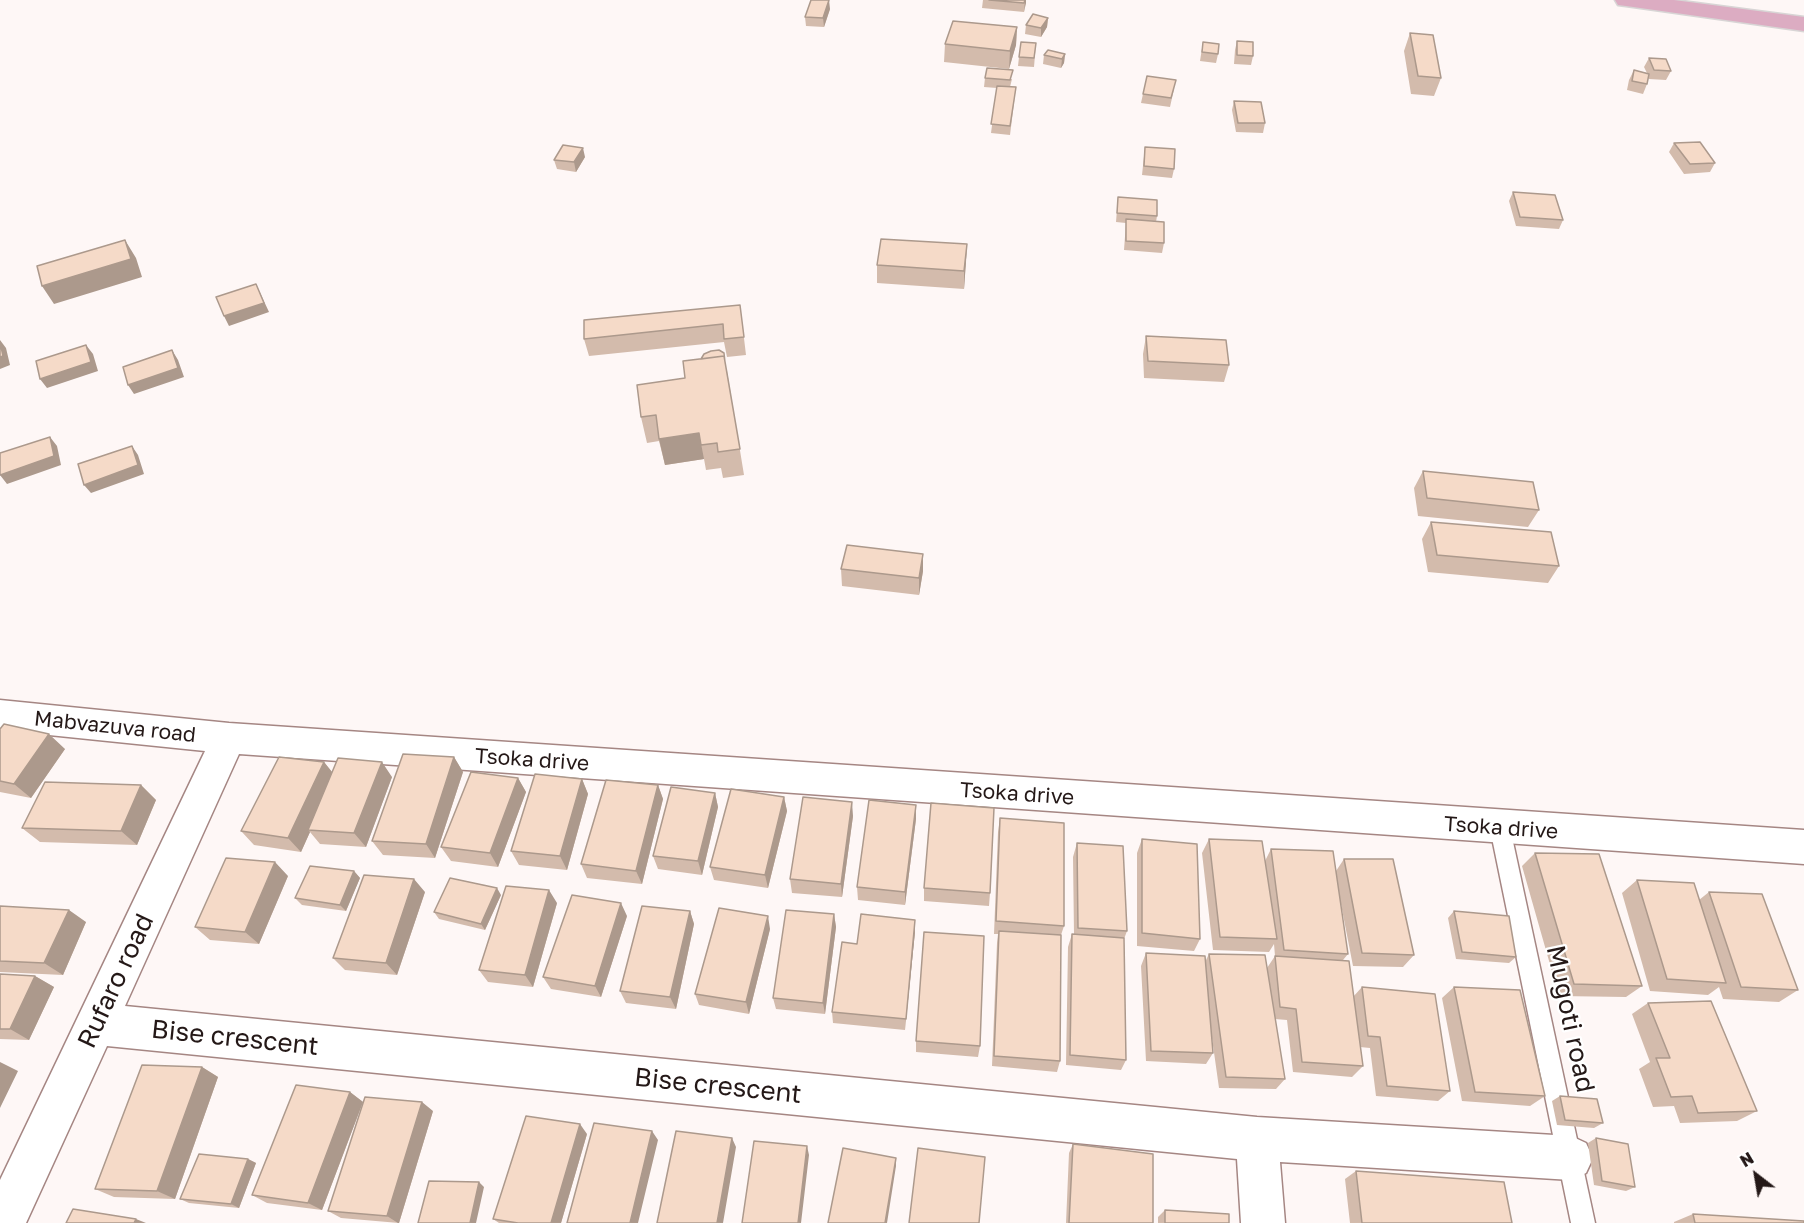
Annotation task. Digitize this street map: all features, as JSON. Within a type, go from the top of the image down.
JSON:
[{"type":"main road","points":[[1626,0],[1804,24]]},
{"type":"street","name":"Mabvazuva road","points":[[0,715],[229,738]]},
{"type":"street","name":"Tsoka drive","points":[[229,738],[1804,848]]},
{"type":"street","name":"Rufaro road","points":[[3,1223],[229,738]]},
{"type":"street","name":"Bise crescent","points":[[96,1024],[1257,1139],[1571,1158]]},
{"type":"street","points":[[1257,1139],[1263,1223]]},
{"type":"lane","name":"Mugoti road","points":[[1500,828],[1583,1223]]},
{"type":"building","points":[[811,0],[829,0],[823,18],[805,17]]},
{"type":"building","points":[[989,0],[1025,0],[1024,3]]},
{"type":"building","points":[[1033,14],[1048,18],[1041,28],[1026,25]]},
{"type":"building","points":[[953,21],[1017,27],[1010,51],[945,44]]},
{"type":"building","points":[[1410,33],[1433,35],[1441,78],[1418,76]]},
{"type":"building","points":[[1237,41],[1253,42],[1253,56],[1237,55]]},
{"type":"building","points":[[1021,42],[1036,43],[1034,58],[1019,57]]},
{"type":"building","points":[[1203,42],[1219,44],[1218,54],[1202,52]]},
{"type":"building","points":[[1048,50],[1065,54],[1062,59],[1044,55]]},
{"type":"building","points":[[1649,58],[1666,59],[1671,71],[1654,70]]},
{"type":"building","points":[[987,68],[1013,70],[1010,80],[985,78]]},
{"type":"building","points":[[1634,70],[1649,74],[1647,84],[1632,81]]},
{"type":"building","points":[[1147,76],[1176,80],[1171,98],[1143,94]]},
{"type":"building","points":[[997,86],[1016,87],[1010,126],[991,124]]},
{"type":"building","points":[[1234,101],[1261,102],[1265,123],[1238,123]]},
{"type":"building","points":[[1700,142],[1715,163],[1690,164],[1674,143]]},
{"type":"building","points":[[563,145],[583,148],[574,162],[554,160]]},
{"type":"building","points":[[1145,147],[1175,149],[1174,169],[1144,166]]},
{"type":"building","points":[[1513,192],[1555,195],[1563,220],[1520,217]]},
{"type":"building","points":[[1118,197],[1157,200],[1157,216],[1117,213]]},
{"type":"building","points":[[1126,219],[1164,222],[1164,243],[1126,241]]},
{"type":"building","points":[[881,239],[967,244],[964,271],[877,265]]},
{"type":"building","points":[[125,240],[131,259],[42,286],[37,266]]},
{"type":"building","points":[[256,284],[264,303],[224,316],[216,297]]},
{"type":"building","points":[[740,305],[744,337],[724,339],[723,324],[584,339],[584,320]]},
{"type":"building","points":[[1146,336],[1226,340],[1229,365],[1148,361]]},
{"type":"building","points":[[86,345],[91,362],[40,379],[36,361]]},
{"type":"building","points":[[172,350],[178,368],[128,385],[123,367]]},
{"type":"building","points":[[719,350],[724,353],[725,362],[724,356],[701,359],[704,354]]},
{"type":"building","points":[[724,356],[740,449],[718,452],[717,443],[701,445],[699,433],[659,439],[656,415],[641,417],[637,385],[685,378],[683,361]]},
{"type":"building","points":[[50,437],[54,456],[0,475],[0,453]]},
{"type":"building","points":[[132,446],[138,465],[84,485],[78,464]]},
{"type":"building","points":[[1423,471],[1533,482],[1539,510],[1427,498]]},
{"type":"building","points":[[1431,522],[1551,532],[1559,566],[1437,555]]},
{"type":"building","points":[[847,545],[923,554],[919,578],[841,569]]},
{"type":"building","points":[[4,724],[49,734],[14,784],[0,781],[0,729]]},
{"type":"building","points":[[403,754],[454,757],[426,844],[372,841]]},
{"type":"building","points":[[279,757],[324,762],[288,838],[241,831]]},
{"type":"building","points":[[338,758],[382,762],[354,833],[308,830]]},
{"type":"building","points":[[471,772],[518,778],[490,853],[441,847]]},
{"type":"building","points":[[535,774],[582,779],[560,856],[511,851]]},
{"type":"building","points":[[606,780],[658,785],[636,871],[581,864]]},
{"type":"building","points":[[45,782],[141,785],[121,831],[22,828]]},
{"type":"building","points":[[671,787],[715,793],[698,861],[653,856]]},
{"type":"building","points":[[731,789],[784,797],[765,875],[710,867]]},
{"type":"building","points":[[803,797],[852,802],[841,884],[790,879]]},
{"type":"building","points":[[869,800],[916,805],[905,892],[857,887]]},
{"type":"building","points":[[931,803],[994,808],[990,893],[924,888]]},
{"type":"building","points":[[1000,818],[1064,823],[1064,926],[996,921]]},
{"type":"building","points":[[1142,839],[1197,844],[1200,939],[1142,933]]},
{"type":"building","points":[[1209,839],[1262,841],[1277,939],[1220,937]]},
{"type":"building","points":[[1077,843],[1123,846],[1127,931],[1078,928]]},
{"type":"building","points":[[1271,849],[1333,851],[1348,954],[1284,950]]},
{"type":"building","points":[[1535,853],[1599,854],[1642,986],[1574,984]]},
{"type":"building","points":[[226,858],[275,862],[245,932],[195,927]]},
{"type":"building","points":[[1344,859],[1393,859],[1414,955],[1362,953]]},
{"type":"building","points":[[310,866],[354,871],[340,905],[295,898]]},
{"type":"building","points":[[364,875],[414,879],[386,963],[333,958]]},
{"type":"building","points":[[450,878],[497,888],[481,924],[434,912]]},
{"type":"building","points":[[1637,880],[1694,883],[1726,983],[1667,979]]},
{"type":"building","points":[[506,886],[549,890],[525,975],[479,970]]},
{"type":"building","points":[[1709,892],[1762,894],[1798,990],[1741,987]]},
{"type":"building","points":[[572,895],[621,903],[595,986],[543,977]]},
{"type":"building","points":[[0,906],[69,910],[44,963],[0,961]]},
{"type":"building","points":[[642,906],[690,911],[670,997],[620,991]]},
{"type":"building","points":[[719,908],[768,916],[746,1002],[695,994]]},
{"type":"building","points":[[786,910],[834,914],[823,1003],[773,998]]},
{"type":"building","points":[[1454,911],[1509,916],[1516,957],[1462,952]]},
{"type":"building","points":[[861,914],[915,920],[906,1019],[832,1012],[842,942],[857,944]]},
{"type":"building","points":[[999,931],[1061,935],[1060,1061],[994,1056]]},
{"type":"building","points":[[924,932],[984,936],[980,1046],[916,1041]]},
{"type":"building","points":[[1072,934],[1124,938],[1126,1060],[1070,1055]]},
{"type":"building","points":[[1146,953],[1205,956],[1213,1053],[1151,1051]]},
{"type":"building","points":[[1209,954],[1265,955],[1285,1079],[1226,1077]]},
{"type":"building","points":[[1275,956],[1349,961],[1363,1066],[1302,1062],[1296,1009],[1280,1007]]},
{"type":"building","points":[[0,974],[35,976],[10,1029],[0,1029]]},
{"type":"building","points":[[1362,987],[1435,994],[1450,1091],[1387,1086],[1380,1037],[1368,1036]]},
{"type":"building","points":[[1454,987],[1520,990],[1545,1096],[1475,1092]]},
{"type":"building","points":[[1711,1001],[1757,1111],[1698,1113],[1692,1096],[1671,1097],[1656,1058],[1670,1058],[1648,1003]]},
{"type":"building","points":[[142,1065],[202,1067],[157,1191],[95,1189]]},
{"type":"building","points":[[296,1085],[350,1092],[308,1203],[252,1195]]},
{"type":"building","points":[[1560,1096],[1597,1099],[1603,1123],[1565,1120]]},
{"type":"building","points":[[365,1097],[422,1102],[387,1216],[328,1211]]},
{"type":"building","points":[[526,1116],[580,1124],[551,1223],[518,1223],[493,1219]]},
{"type":"building","points":[[594,1123],[652,1131],[630,1223],[567,1223]]},
{"type":"building","points":[[676,1131],[732,1138],[717,1223],[657,1223]]},
{"type":"building","points":[[1596,1138],[1628,1144],[1635,1187],[1602,1181]]},
{"type":"building","points":[[754,1141],[807,1146],[798,1223],[742,1223]]},
{"type":"building","points":[[1073,1144],[1153,1154],[1153,1223],[1069,1223]]},
{"type":"building","points":[[843,1148],[896,1158],[885,1223],[828,1223]]},
{"type":"building","points":[[918,1148],[985,1157],[979,1223],[909,1223]]},
{"type":"building","points":[[199,1154],[248,1159],[231,1204],[180,1199]]},
{"type":"building","points":[[1356,1171],[1504,1182],[1512,1223],[1362,1223]]},
{"type":"building","points":[[429,1181],[479,1182],[470,1223],[418,1223]]},
{"type":"building","points":[[73,1209],[136,1219],[134,1223],[66,1223]]},
{"type":"building","points":[[1165,1210],[1229,1214],[1229,1223],[1165,1223]]},
{"type":"building","points":[[1693,1214],[1804,1221],[1804,1223],[1695,1223]]}]
